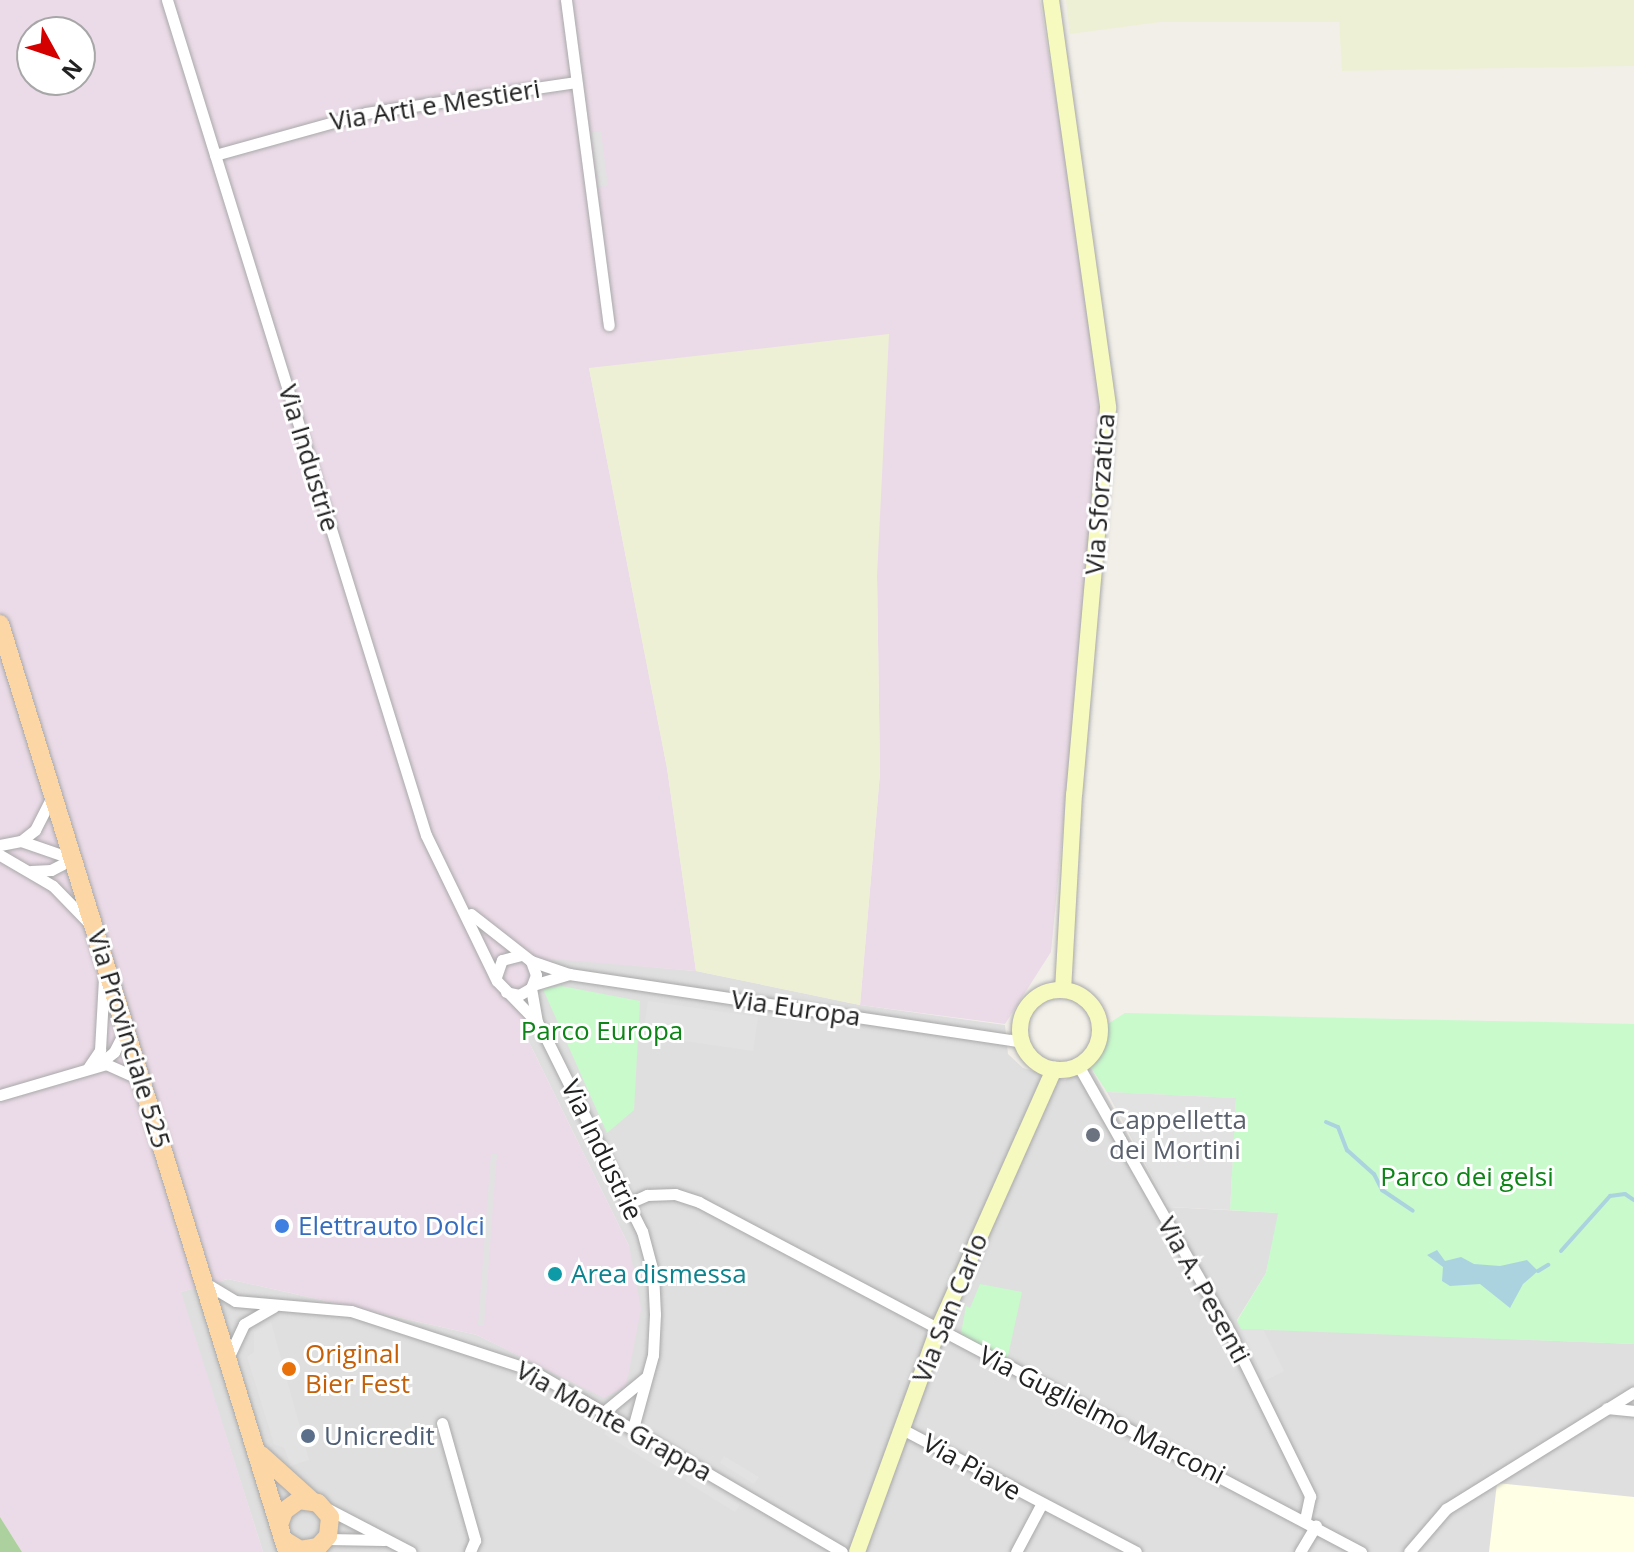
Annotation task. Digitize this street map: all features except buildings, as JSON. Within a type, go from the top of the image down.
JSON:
[{"type":"main road","name":"Via Provinciale 525","points":[[0,624],[230,1354],[284,1539]]},
{"type":"main road","points":[[259,1453],[316,1503],[330,1520],[318,1547],[300,1550],[284,1539],[291,1504],[316,1503]]},
{"type":"street","name":"Via Industrie","points":[[167,0],[426,835],[466,909],[499,986],[537,1022]]},
{"type":"street","name":"Via Arti e Mestieri","points":[[215,155],[366,113],[576,82],[566,0]]},
{"type":"street","name":"Via Sforzatica","points":[[1051,0],[1108,424],[1074,794],[1063,990]]},
{"type":"street","points":[[576,82],[609,325]]},
{"type":"street","points":[[21,841],[40,824],[53,794]]},
{"type":"street","points":[[0,845],[21,841],[73,859]]},
{"type":"street","points":[[0,855],[53,886],[95,930]]},
{"type":"street","points":[[27,870],[43,872],[73,859]]},
{"type":"street","name":"Via Industrie","points":[[466,909],[526,958],[537,1022],[629,1203],[653,1272],[653,1355],[633,1428]]},
{"type":"street","points":[[526,958],[502,960],[499,986],[519,995],[532,986]]},
{"type":"street","name":"Via Europa","points":[[526,958],[569,974],[1022,1042]]},
{"type":"street","points":[[93,1067],[100,1050],[105,961]]},
{"type":"street","name":"Via Europa","points":[[532,986],[569,974]]},
{"type":"street","points":[[1063,990],[1084,998],[1098,1016],[1098,1044],[1078,1065],[1054,1070],[1039,1064],[1022,1042],[1028,1007],[1050,991],[1063,990]]},
{"type":"street","points":[[93,1067],[114,1052],[126,1028]]},
{"type":"street","name":"Via A. Pesenti","points":[[1078,1065],[1226,1325],[1310,1496],[1310,1523]]},
{"type":"street","points":[[0,1095],[93,1067],[114,1066],[142,1080]]},
{"type":"street","name":"Via San Carlo","points":[[857,1552],[938,1330],[1054,1070]]},
{"type":"street","name":"Via Guglielmo Marconi","points":[[629,1203],[647,1195],[675,1194],[699,1202],[1361,1552]]},
{"type":"street","points":[[207,1284],[235,1301],[278,1306]]},
{"type":"street","points":[[230,1354],[244,1324],[278,1306]]},
{"type":"street","name":"Via Monte Grappa","points":[[278,1306],[366,1316],[531,1370],[842,1552]]},
{"type":"street","points":[[605,1411],[645,1377]]},
{"type":"street","points":[[1409,1552],[1446,1509],[1634,1392]]},
{"type":"street","points":[[1607,1408],[1634,1411]]},
{"type":"street","points":[[442,1423],[475,1540],[470,1552]]},
{"type":"street","name":"Via Piave","points":[[902,1429],[1041,1505],[1136,1552]]},
{"type":"street","points":[[316,1503],[411,1552]]},
{"type":"street","name":"Via Piave","points":[[1016,1552],[1041,1505]]},
{"type":"street","points":[[1300,1552],[1310,1523]]},
{"type":"street","points":[[318,1547],[388,1540]]},
{"type":"shaded area","points":[[0,0],[1040,0],[1105,400],[1051,952],[1005,1024],[860,1005],[880,773],[877,576],[589,368],[667,768],[696,971],[552,959],[522,1028],[629,1246],[641,1309],[626,1386],[604,1398],[477,1335],[228,1279],[181,1292],[263,1552],[22,1552],[0,1517]]},
{"type":"shaded area","points":[[1066,0],[1634,0],[1634,66],[1342,71],[1339,22],[1161,22],[1070,34]]},
{"type":"shaded area","points":[[601,131],[608,186],[598,187],[591,132]]},
{"type":"shaded area","points":[[889,334],[877,576],[880,773],[860,1005],[696,971],[667,768],[589,368]]},
{"type":"shaded area","points":[[552,958],[696,971],[860,1005],[1005,1025],[1008,1054],[1023,1068],[1065,1080],[1090,1066],[1168,1207],[1279,1213],[1266,1273],[1237,1320],[1241,1328],[1634,1344],[1634,1552],[263,1552],[180,1292],[228,1279],[477,1335],[604,1397],[629,1246],[522,1028]]},
{"type":"shaded area","points":[[648,1001],[758,1017],[753,1051],[643,1035]]},
{"type":"shaded area","points":[[1107,1092],[1236,1098],[1230,1210],[1168,1207]]},
{"type":"shaded area","points":[[491,1154],[497,1154],[484,1326],[478,1325]]},
{"type":"shaded area","points":[[271,1322],[309,1460],[291,1466],[284,1448],[274,1444],[247,1357],[254,1352],[254,1332]]},
{"type":"shaded area","points":[[1241,1329],[1263,1329],[1284,1371],[1265,1381]]},
{"type":"shaded area","points":[[609,1427],[670,1465],[666,1472],[604,1434]]},
{"type":"shaded area","points":[[724,1456],[759,1477],[754,1484],[720,1463]]},
{"type":"shaded area","points":[[689,1474],[740,1505],[735,1512],[685,1481]]},
{"type":"shaded area","points":[[1497,1483],[1634,1497],[1634,1552],[1489,1552]]},
{"type":"green space","name":"Parco Europa","points":[[561,986],[640,1001],[634,1110],[607,1133],[543,989]]},
{"type":"green space","name":"Parco dei gelsi","points":[[1125,1013],[1634,1024],[1634,1344],[1241,1329],[1237,1321],[1266,1273],[1278,1213],[1230,1210],[1236,1098],[1107,1092],[1090,1066],[1103,1027]]},
{"type":"green space","points":[[980,1284],[1022,1292],[1007,1360],[961,1334],[966,1306],[970,1308]]},
{"type":"green space","points":[[0,1517],[22,1552],[0,1552]]},
{"type":"water","points":[[1437,1250],[1445,1261],[1461,1257],[1474,1264],[1500,1266],[1527,1260],[1538,1271],[1523,1284],[1510,1308],[1480,1284],[1450,1286],[1442,1281],[1443,1267],[1427,1255]]},
{"type":"waterway","points":[[1326,1122],[1338,1127],[1347,1150],[1374,1174],[1382,1190],[1413,1211]]},
{"type":"waterway","points":[[1561,1251],[1610,1196],[1625,1194],[1634,1200]]},
{"type":"waterway","points":[[1538,1271],[1548,1265]]},
{"type":"place","name":"Cappelletta dei Mortini","points":[[1093,1135]]},
{"type":"place","name":"Elettrauto Dolci","points":[[282,1226]]},
{"type":"place","name":"Area dismessa","points":[[555,1274]]},
{"type":"place","name":"Original Bier Fest","points":[[289,1369]]},
{"type":"place","name":"Unicredit","points":[[308,1436]]}]
